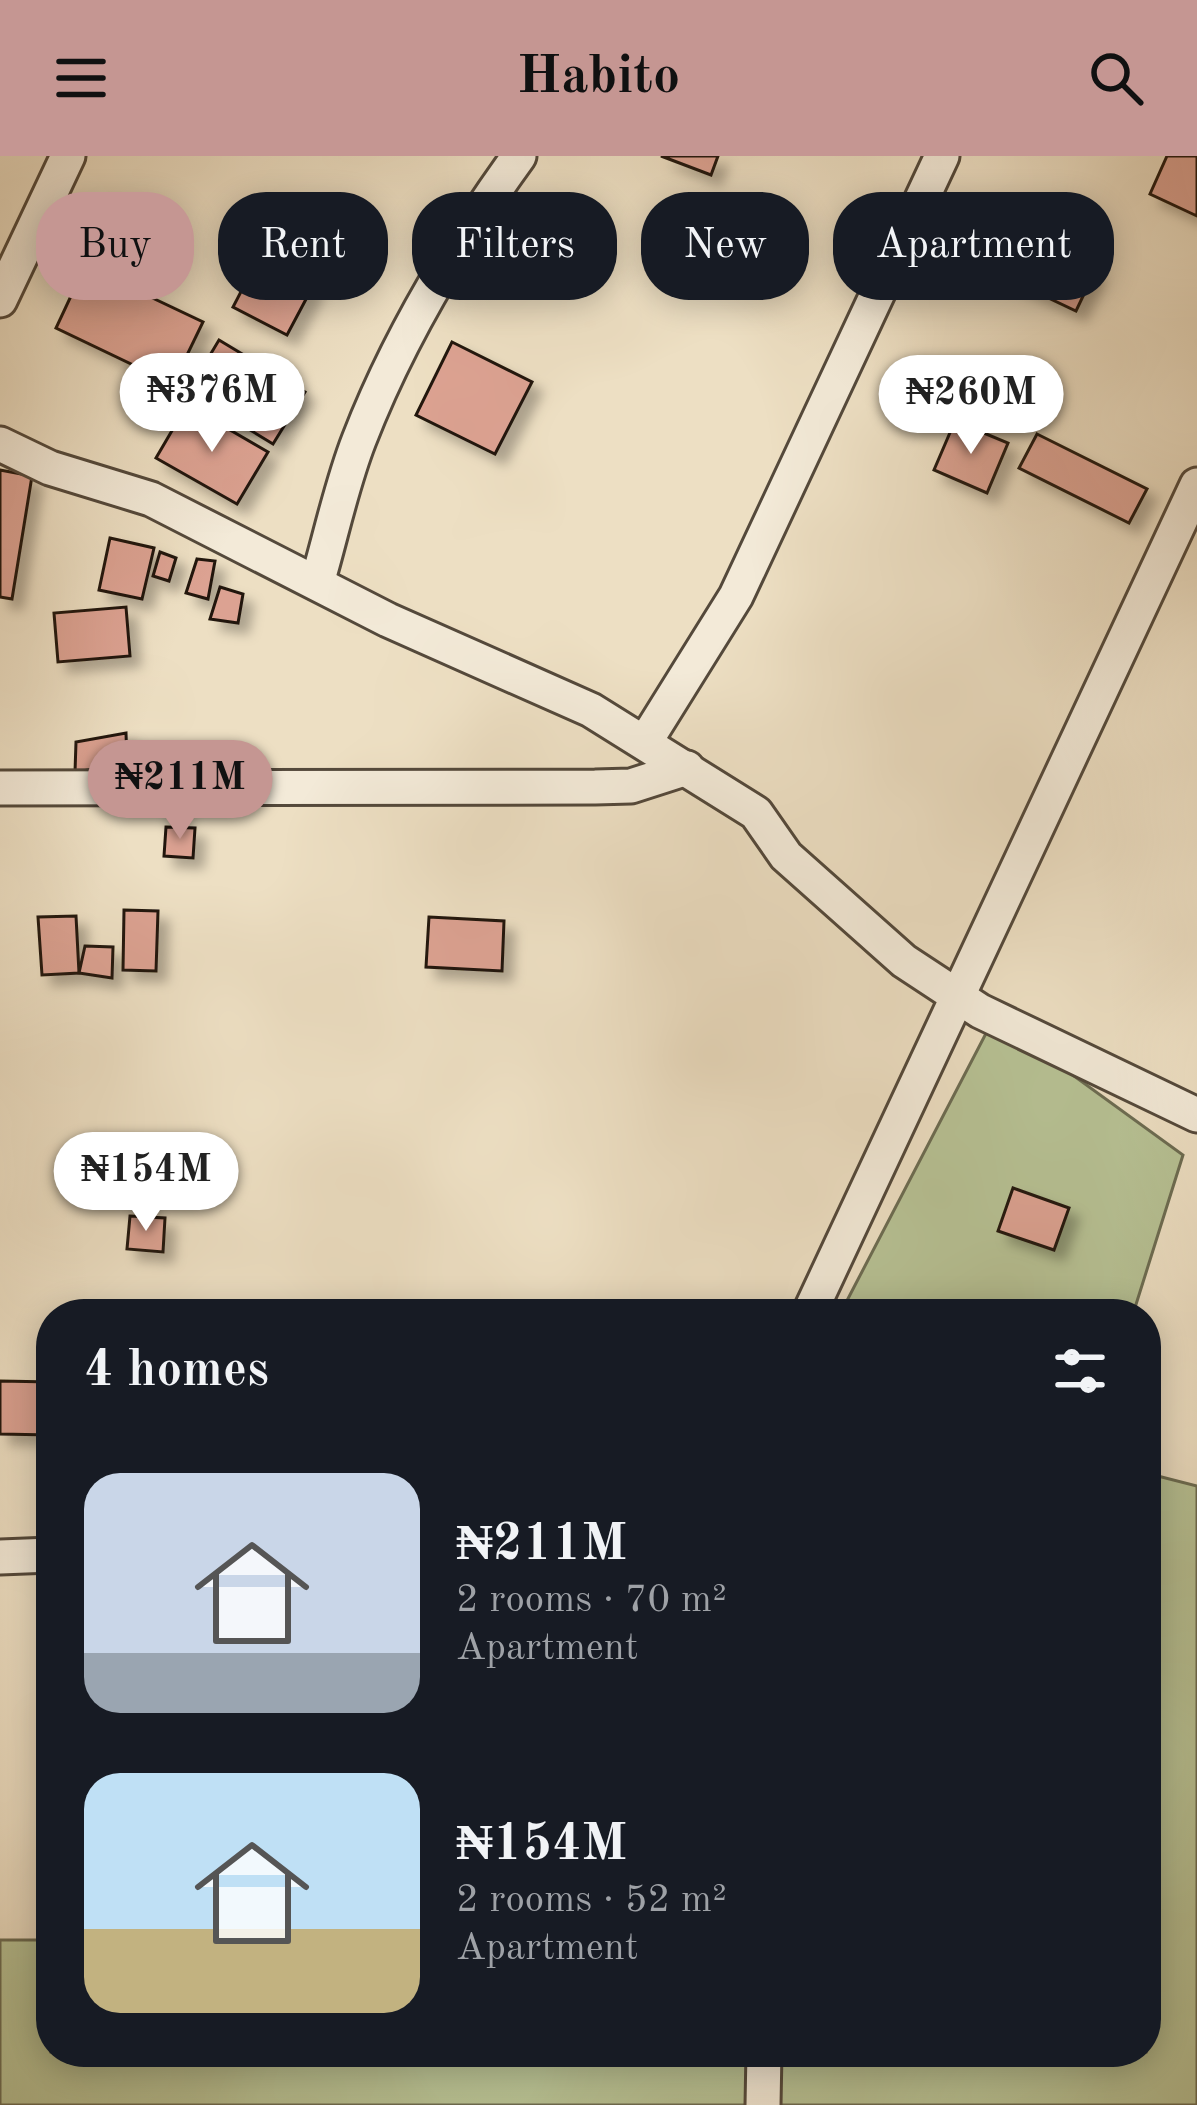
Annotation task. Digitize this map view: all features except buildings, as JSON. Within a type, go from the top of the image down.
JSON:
[{"type":"street","points":[[0,300],[68,156]]},
{"type":"street","points":[[317,584],[358,443],[389,372],[466,229],[519,156]]},
{"type":"street","points":[[645,742],[736,596],[942,156]]},
{"type":"street","points":[[0,444],[50,468],[151,499],[317,584],[591,710],[756,813],[786,856],[859,926],[961,998],[1197,1115]]},
{"type":"street","points":[[816,1299],[961,998],[1197,484]]},
{"type":"street","points":[[0,788],[596,788],[631,786],[687,768]]},
{"type":"street","points":[[0,1557],[36,1556]]},
{"type":"street","points":[[763,2105],[764,2067]]},
{"type":"green space","points":[[994,1018],[1183,1155],[1138,1299],[848,1299]]},
{"type":"green space","points":[[1161,1477],[1197,1486],[1197,2105],[0,2105],[0,1940],[36,1940],[36,2067],[1161,2067]]}]
